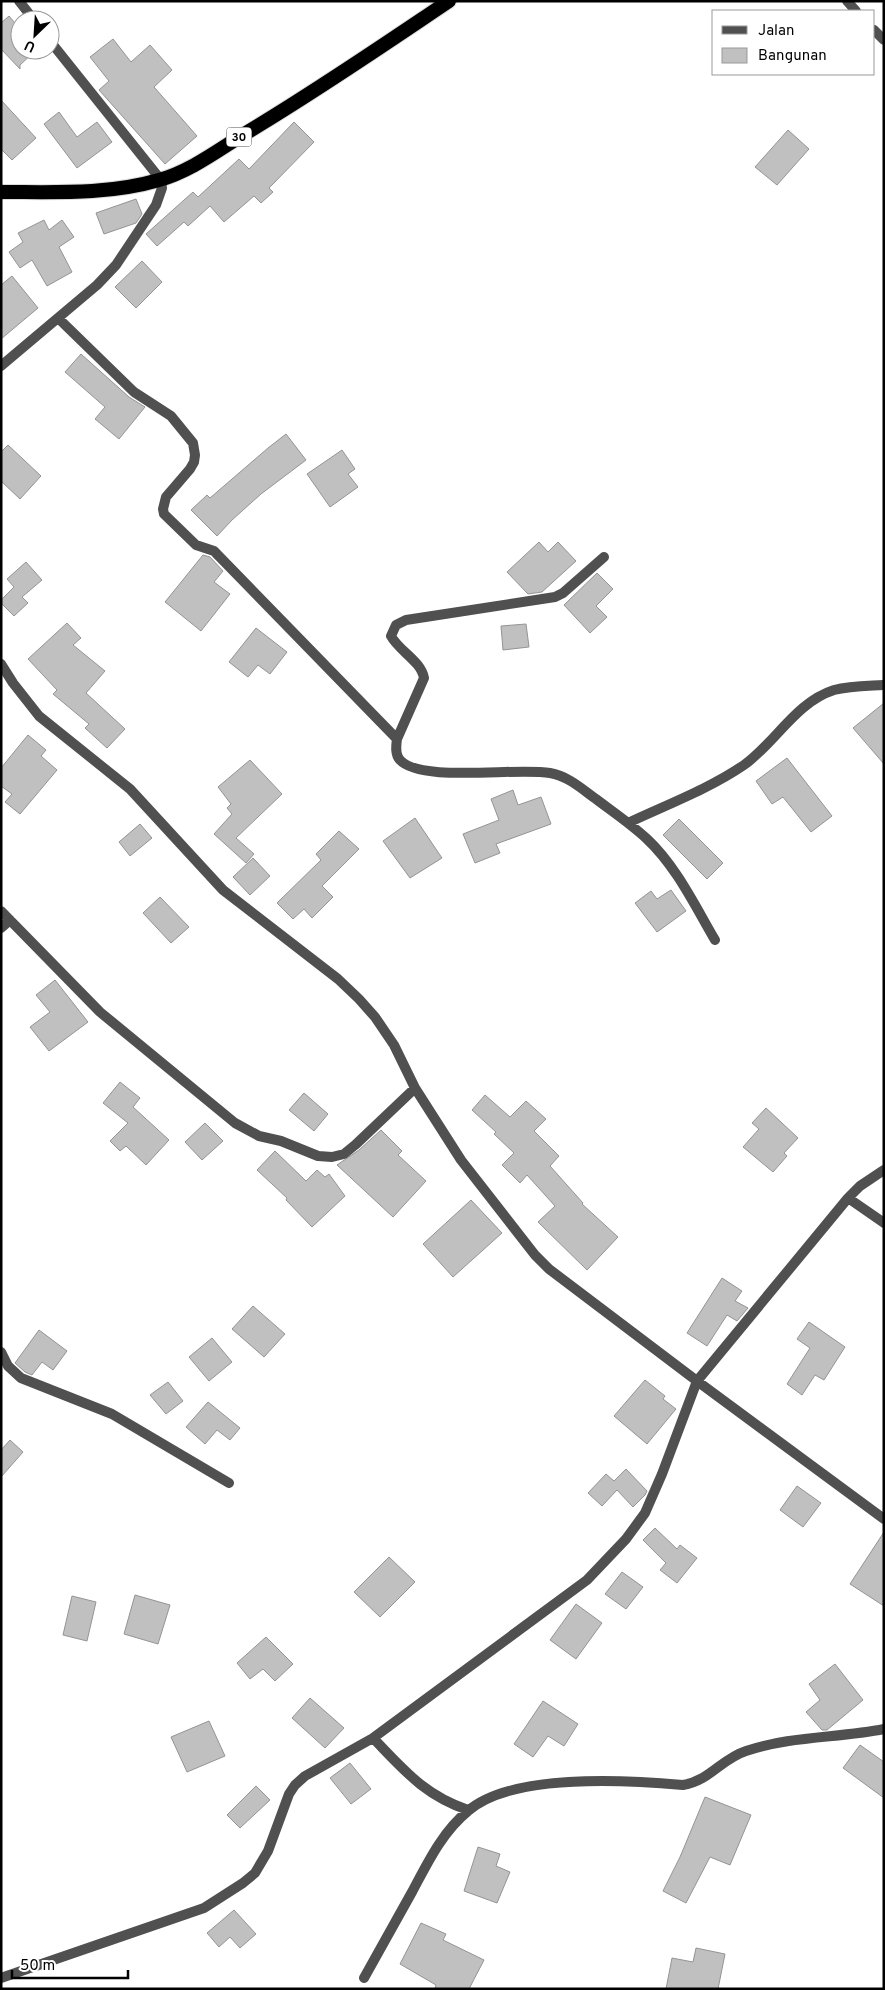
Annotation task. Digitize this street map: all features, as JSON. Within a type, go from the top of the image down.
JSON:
[{"type":"highway","name":"30","points":[[1,192],[93,192],[161,180],[201,162],[302,99],[449,1]]},
{"type":"street","points":[[846,1],[855,10]]},
{"type":"street","points":[[875,31],[884,40]]},
{"type":"street","points":[[1,366],[97,285],[116,265],[156,205],[162,188],[161,180],[60,54]]},
{"type":"street","points":[[58,318],[134,392],[171,416],[193,443],[194,462],[190,470],[166,496],[163,504],[164,514],[196,545],[214,551],[396,739]]},
{"type":"street","points":[[604,557],[563,593],[555,597],[406,620],[396,625],[391,636],[424,673],[424,678],[396,739],[396,750],[399,759],[406,766],[416,770],[430,772],[551,773],[567,778],[628,823],[658,851],[693,902],[715,940]]},
{"type":"street","points":[[1,664],[13,683],[39,716],[130,789],[223,890],[338,979],[359,999],[375,1017],[394,1045],[415,1088],[461,1160],[535,1255],[549,1269],[884,1519]]},
{"type":"street","points":[[628,823],[722,778],[744,765],[759,754],[803,708],[818,697],[833,690],[883,685]]},
{"type":"street","points":[[1,910],[100,1012],[235,1123],[259,1136],[281,1141],[318,1156],[332,1158],[344,1154],[355,1145],[415,1088]]},
{"type":"street","points":[[1,928],[10,920]]},
{"type":"street","points":[[1,1978],[204,1908],[255,1873],[268,1851],[289,1794],[305,1776],[373,1738],[587,1580],[626,1539],[645,1513],[698,1381],[848,1198],[860,1186],[884,1170]]},
{"type":"street","points":[[848,1198],[884,1223]]},
{"type":"street","points":[[1,1352],[8,1366],[21,1378],[112,1414],[230,1483]]},
{"type":"street","points":[[364,1978],[432,1855],[450,1829],[468,1810],[486,1799],[508,1792],[574,1782],[683,1785],[695,1783],[744,1751],[773,1744],[884,1729]]},
{"type":"street","points":[[373,1738],[411,1778],[431,1794],[450,1804],[468,1810]]},
{"type":"building","points":[[9,16],[10,17],[10,58],[1,49],[1,23]]},
{"type":"building","points":[[113,39],[131,62],[150,45],[172,70],[154,87],[197,136],[165,164],[99,90],[109,81],[90,57]]},
{"type":"building","points":[[11,60],[25,60],[20,65],[20,69]]},
{"type":"building","points":[[1,100],[36,138],[12,160],[1,149]]},
{"type":"building","points":[[59,112],[77,137],[97,122],[112,142],[77,168],[44,124]]},
{"type":"building","points":[[294,122],[314,142],[269,188],[273,192],[261,203],[254,196],[224,222],[210,206],[188,226],[184,222],[157,246],[146,234],[193,192],[198,197],[239,159],[249,169]]},
{"type":"building","points":[[788,130],[809,149],[777,185],[755,167]]},
{"type":"building","points":[[136,199],[142,214],[136,223],[104,234],[96,213]]},
{"type":"building","points":[[44,220],[49,230],[62,220],[74,237],[59,247],[72,272],[47,286],[32,260],[20,268],[9,252],[23,242],[18,233]]},
{"type":"building","points":[[142,261],[162,282],[136,308],[115,287]]},
{"type":"building","points":[[12,276],[38,308],[1,339],[1,285]]},
{"type":"building","points":[[81,354],[129,397],[145,407],[119,439],[95,419],[105,407],[65,372]]},
{"type":"building","points":[[286,434],[306,460],[261,494],[217,536],[191,510],[207,495],[210,498]]},
{"type":"building","points":[[8,445],[41,476],[20,499],[1,481],[1,452]]},
{"type":"building","points":[[342,450],[355,469],[348,474],[358,487],[330,507],[307,474]]},
{"type":"building","points":[[539,542],[548,552],[558,542],[576,561],[542,592],[528,594],[507,572]]},
{"type":"building","points":[[203,555],[210,557],[223,571],[214,582],[230,594],[201,631],[165,602]]},
{"type":"building","points":[[26,562],[42,580],[22,597],[28,603],[14,616],[1,603],[1,600],[14,587],[7,579]]},
{"type":"building","points":[[597,573],[613,589],[596,606],[607,617],[590,633],[564,605]]},
{"type":"building","points":[[67,623],[81,638],[73,645],[105,671],[86,693],[125,729],[107,748],[85,728],[89,724],[53,694],[57,690],[28,659]]},
{"type":"building","points":[[526,624],[529,647],[503,650],[501,626]]},
{"type":"building","points":[[256,628],[287,652],[270,674],[258,665],[248,677],[229,662]]},
{"type":"building","points":[[884,703],[884,764],[853,728]]},
{"type":"building","points":[[28,735],[46,750],[41,756],[57,770],[20,814],[5,802],[12,794],[1,786],[1,768]]},
{"type":"building","points":[[787,758],[832,816],[811,832],[783,797],[772,804],[756,781]]},
{"type":"building","points":[[250,760],[282,794],[236,838],[254,854],[246,863],[214,834],[232,814],[227,808],[231,804],[218,787]]},
{"type":"building","points":[[513,790],[518,805],[541,797],[551,824],[496,844],[500,853],[475,863],[463,834],[499,820],[491,799]]},
{"type":"building","points":[[415,818],[442,858],[410,878],[383,841]]},
{"type":"building","points":[[679,819],[723,863],[707,879],[663,835]]},
{"type":"building","points":[[140,824],[152,838],[130,856],[119,842]]},
{"type":"building","points":[[339,831],[359,849],[322,886],[333,897],[312,918],[304,909],[293,919],[277,903],[321,860],[316,854]]},
{"type":"building","points":[[253,858],[270,876],[250,895],[233,877]]},
{"type":"building","points":[[671,890],[686,911],[657,932],[635,903],[651,891],[657,899]]},
{"type":"building","points":[[160,897],[189,927],[171,943],[143,913]]},
{"type":"building","points":[[55,980],[88,1022],[49,1051],[30,1027],[50,1012],[36,995]]},
{"type":"building","points":[[120,1082],[140,1098],[133,1107],[169,1140],[146,1165],[126,1146],[120,1151],[110,1141],[128,1123],[103,1103]]},
{"type":"building","points":[[304,1093],[328,1114],[314,1131],[289,1110]]},
{"type":"building","points":[[485,1095],[510,1117],[526,1101],[546,1119],[534,1131],[559,1156],[550,1166],[582,1204],[618,1237],[587,1270],[538,1222],[555,1206],[527,1175],[520,1183],[502,1165],[514,1153],[494,1134],[496,1132],[472,1110]]},
{"type":"building","points":[[766,1108],[798,1138],[784,1153],[787,1156],[773,1172],[743,1147],[759,1129],[752,1123]]},
{"type":"building","points":[[205,1123],[223,1141],[202,1160],[185,1142]]},
{"type":"building","points":[[381,1130],[402,1151],[398,1155],[426,1181],[393,1217],[337,1165],[359,1150]]},
{"type":"building","points":[[275,1151],[306,1181],[317,1170],[325,1177],[329,1174],[345,1196],[312,1227],[286,1200],[287,1198],[257,1170]]},
{"type":"building","points":[[471,1200],[502,1233],[453,1277],[423,1244]]},
{"type":"building","points":[[722,1278],[742,1291],[735,1301],[748,1308],[737,1321],[727,1315],[707,1346],[687,1333]]},
{"type":"building","points":[[253,1306],[285,1334],[264,1357],[232,1329]]},
{"type":"building","points":[[809,1322],[845,1347],[824,1380],[815,1375],[802,1395],[787,1384],[810,1348],[797,1339]]},
{"type":"building","points":[[39,1330],[67,1351],[53,1370],[42,1362],[32,1375],[25,1372],[15,1363]]},
{"type":"building","points":[[212,1338],[232,1362],[209,1381],[189,1357]]},
{"type":"building","points":[[645,1380],[665,1396],[663,1399],[676,1409],[647,1444],[614,1416]]},
{"type":"building","points":[[168,1382],[183,1401],[166,1414],[150,1395]]},
{"type":"building","points":[[208,1402],[240,1428],[230,1440],[217,1430],[205,1444],[186,1427]]},
{"type":"building","points":[[10,1440],[23,1452],[1,1477],[1,1450]]},
{"type":"building","points":[[626,1469],[647,1491],[633,1507],[617,1490],[602,1506],[588,1493],[606,1474],[614,1481]]},
{"type":"building","points":[[797,1486],[821,1503],[803,1527],[780,1510]]},
{"type":"building","points":[[655,1528],[677,1549],[680,1545],[697,1558],[677,1583],[660,1570],[666,1563],[643,1540]]},
{"type":"building","points":[[884,1532],[884,1606],[850,1584]]},
{"type":"building","points":[[389,1557],[415,1582],[380,1617],[354,1592]]},
{"type":"building","points":[[622,1572],[643,1587],[626,1609],[605,1594]]},
{"type":"building","points":[[135,1595],[170,1605],[158,1644],[124,1634]]},
{"type":"building","points":[[72,1596],[96,1602],[87,1641],[63,1635]]},
{"type":"building","points":[[576,1604],[602,1623],[576,1659],[550,1640]]},
{"type":"building","points":[[266,1637],[293,1664],[275,1681],[263,1669],[250,1679],[237,1663]]},
{"type":"building","points":[[835,1664],[863,1700],[827,1730],[822,1730],[806,1712],[820,1700],[809,1684]]},
{"type":"building","points":[[310,1698],[344,1728],[325,1748],[292,1718]]},
{"type":"building","points":[[543,1701],[578,1724],[564,1746],[548,1736],[533,1757],[514,1744]]},
{"type":"building","points":[[209,1721],[225,1756],[187,1772],[171,1737]]},
{"type":"building","points":[[860,1745],[884,1762],[884,1798],[843,1768]]},
{"type":"building","points":[[350,1763],[371,1789],[351,1804],[330,1778]]},
{"type":"building","points":[[256,1786],[270,1800],[240,1828],[227,1815]]},
{"type":"building","points":[[705,1797],[751,1815],[730,1865],[710,1857],[686,1903],[663,1891],[680,1857]]},
{"type":"building","points":[[478,1847],[500,1854],[496,1866],[510,1872],[497,1903],[464,1891]]},
{"type":"building","points":[[234,1910],[256,1934],[240,1948],[230,1937],[219,1947],[207,1933]]},
{"type":"building","points":[[421,1923],[446,1934],[443,1940],[484,1960],[469,1989],[435,1989],[436,1985],[400,1964]]},
{"type":"building","points":[[696,1948],[725,1954],[718,1989],[666,1989],[672,1958],[693,1962]]}]
